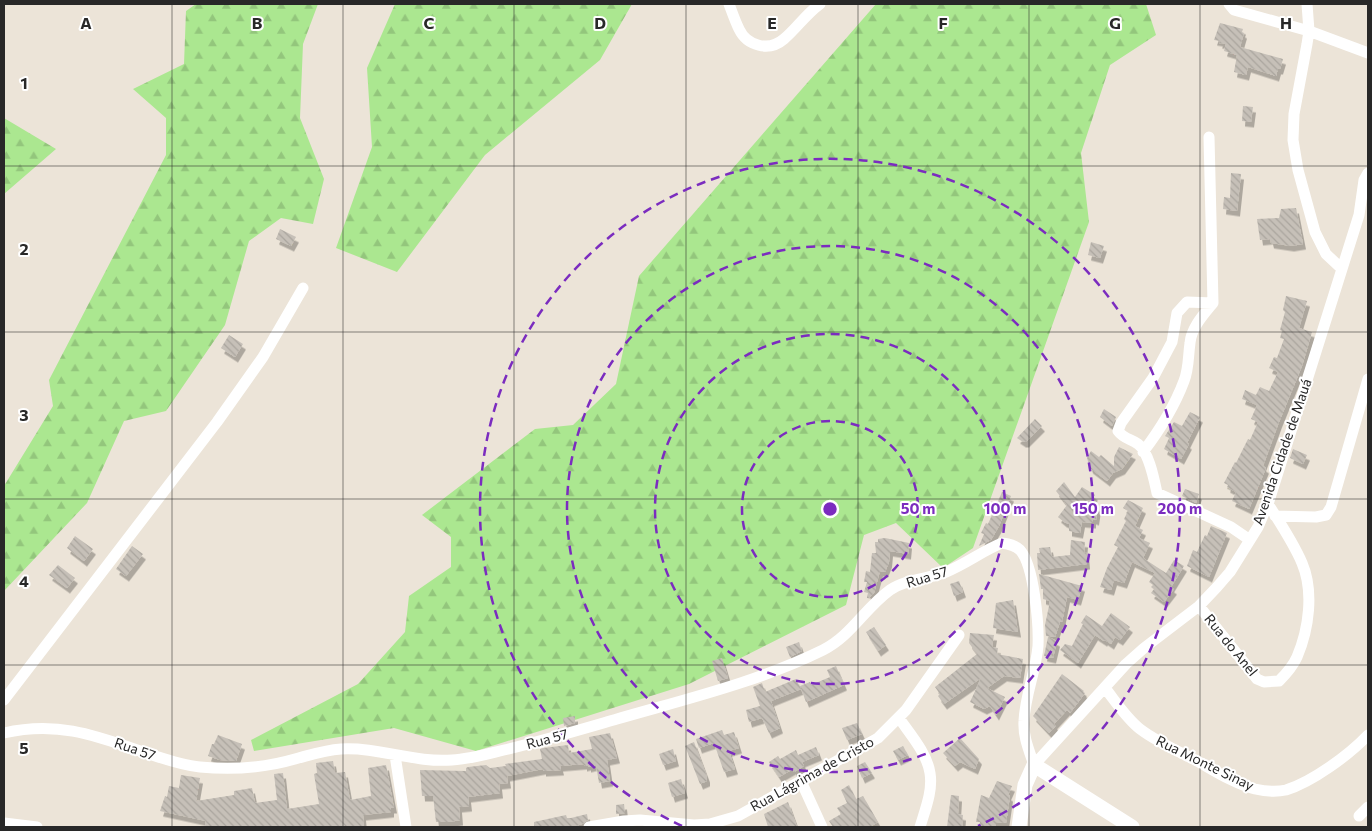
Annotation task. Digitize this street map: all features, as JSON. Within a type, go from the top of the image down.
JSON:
[{"type":"street","points":[[729,4],[744,37],[751,43],[769,47],[783,41],[820,4]]},
{"type":"street","points":[[1229,4],[1234,10],[1309,31],[1368,53]]},
{"type":"street","points":[[1307,4],[1309,31],[1294,114],[1293,140],[1298,170],[1315,232],[1326,254],[1342,268]]},
{"type":"street","points":[[1144,452],[1157,434],[1184,383],[1189,365],[1190,341],[1197,325],[1213,303],[1209,137]]},
{"type":"street","name":"Avenida Cidade de Mauá","points":[[1020,827],[1025,785],[1034,765],[1126,664],[1199,606],[1230,572],[1258,527],[1268,504],[1359,215],[1364,180],[1368,173]]},
{"type":"street","points":[[4,700],[216,422],[263,357],[304,288]]},
{"type":"street","points":[[1213,303],[1187,302],[1177,313],[1172,342],[1153,378],[1121,423],[1118,431],[1122,437],[1140,444],[1150,464],[1157,492],[1231,527],[1250,540]]},
{"type":"street","points":[[1275,516],[1316,517],[1326,515],[1331,507],[1368,379]]},
{"type":"street","name":"Rua do Anel","points":[[1199,606],[1257,678],[1264,682],[1279,681],[1290,670],[1297,657],[1305,631],[1309,608],[1308,583],[1303,564],[1268,504]]},
{"type":"street","name":"Rua 57","points":[[4,734],[18,730],[57,728],[103,738],[172,762],[197,767],[255,767],[310,754],[342,749],[444,760],[474,757],[538,742],[764,676],[826,648],[848,633],[890,590],[903,583],[944,572],[1002,543],[1012,545],[1020,550],[1026,560],[1032,580],[1038,617],[1038,646],[1034,674],[1025,708],[1024,722],[1024,737],[1034,765]]},
{"type":"street","name":"Rua Lágrima de Cristo","points":[[589,827],[640,820],[654,825],[710,824],[738,816],[878,738],[899,718],[959,636]]},
{"type":"street","name":"Rua Monte Sinay","points":[[1106,688],[1128,718],[1155,738],[1225,776],[1256,789],[1270,791],[1285,790],[1308,780],[1326,769],[1368,736]]},
{"type":"street","points":[[899,718],[922,753],[930,773],[930,787],[920,827]]},
{"type":"street","points":[[395,755],[406,827]]},
{"type":"street","points":[[1034,765],[1132,827]]},
{"type":"street","points":[[801,781],[822,827]]},
{"type":"street","points":[[1358,816],[1368,807]]},
{"type":"street","points":[[4,823],[37,827]]},
{"type":"green space","points":[[196,4],[318,4],[303,44],[300,118],[324,179],[313,224],[281,218],[249,241],[225,325],[166,411],[124,421],[87,503],[4,591],[4,486],[53,406],[49,380],[166,155],[166,118],[133,89],[184,64],[186,11]]},
{"type":"green space","points":[[395,4],[632,4],[600,60],[485,155],[397,272],[336,248],[372,147],[367,68]]},
{"type":"green space","points":[[876,4],[1146,4],[1156,35],[1110,65],[1081,153],[1089,222],[973,548],[943,568],[896,523],[864,535],[846,605],[689,684],[476,751],[394,728],[254,751],[251,740],[358,684],[405,632],[409,596],[451,567],[451,537],[422,515],[535,429],[573,425],[616,384],[639,276]]},
{"type":"green space","points":[[4,118],[56,149],[4,194]]},
{"type":"building","points":[[1220,23],[1243,29],[1242,32],[1244,33],[1240,47],[1283,59],[1276,76],[1248,67],[1246,75],[1234,72],[1237,55],[1224,51],[1226,44],[1214,40]]},
{"type":"building","points":[[1243,106],[1253,107],[1251,122],[1242,121]]},
{"type":"building","points":[[1231,173],[1241,174],[1237,211],[1223,209],[1224,197],[1230,198]]},
{"type":"building","points":[[1296,208],[1303,244],[1291,246],[1271,243],[1270,239],[1260,240],[1257,219],[1279,218],[1281,209]]},
{"type":"building","points":[[280,229],[296,237],[291,246],[276,239]]},
{"type":"building","points":[[1091,242],[1104,246],[1100,258],[1088,255]]},
{"type":"building","points":[[1286,296],[1307,301],[1299,328],[1312,332],[1302,366],[1263,466],[1266,468],[1249,509],[1232,501],[1236,492],[1224,483],[1248,439],[1250,440],[1258,422],[1251,419],[1257,405],[1242,399],[1245,390],[1256,395],[1260,387],[1269,391],[1278,372],[1269,368],[1274,357],[1277,358],[1284,339],[1280,338],[1282,331],[1280,330],[1285,312],[1283,310]]},
{"type":"building","points":[[229,335],[243,344],[235,357],[221,348]]},
{"type":"building","points":[[1104,409],[1116,417],[1112,426],[1100,417]]},
{"type":"building","points":[[1190,412],[1200,417],[1181,459],[1164,449],[1169,438],[1165,436],[1174,422],[1182,426]]},
{"type":"building","points":[[1035,419],[1042,426],[1026,442],[1017,438]]},
{"type":"building","points":[[1119,447],[1133,454],[1122,469],[1113,473],[1107,481],[1090,468],[1087,458],[1091,451],[1099,457],[1101,455],[1114,466],[1114,457]]},
{"type":"building","points":[[1293,449],[1307,455],[1303,464],[1290,458]]},
{"type":"building","points":[[1064,482],[1075,497],[1082,487],[1095,495],[1088,504],[1098,506],[1096,520],[1093,519],[1093,523],[1082,522],[1080,533],[1069,531],[1069,524],[1058,517],[1067,505],[1056,491]]},
{"type":"building","points":[[1185,489],[1199,494],[1196,503],[1182,496]]},
{"type":"building","points":[[1002,492],[1011,496],[999,526],[991,540],[979,546],[984,534],[981,533],[986,523],[988,524]]},
{"type":"building","points":[[1128,500],[1143,508],[1135,526],[1143,530],[1139,538],[1150,543],[1143,558],[1166,573],[1174,560],[1184,566],[1171,587],[1174,589],[1164,602],[1151,593],[1154,589],[1151,587],[1153,585],[1149,582],[1155,573],[1132,562],[1124,583],[1114,580],[1111,590],[1100,587],[1118,547],[1114,545],[1126,521],[1124,519],[1128,511],[1123,508]]},
{"type":"building","points":[[1211,526],[1227,533],[1209,577],[1187,566],[1193,550],[1197,552]]},
{"type":"building","points":[[75,536],[93,549],[84,561],[67,548]]},
{"type":"building","points":[[885,538],[909,543],[908,554],[890,551],[889,562],[885,572],[880,571],[874,593],[867,598],[868,593],[864,592],[867,582],[864,582],[866,571],[870,572],[872,553],[876,553],[875,542],[878,542],[878,539]]},
{"type":"building","points":[[1071,540],[1085,542],[1084,553],[1086,552],[1087,564],[1038,570],[1037,553],[1040,553],[1039,548],[1050,547],[1052,557],[1070,555]]},
{"type":"building","points":[[132,546],[143,554],[126,576],[116,569]]},
{"type":"building","points":[[58,565],[75,578],[67,588],[49,575]]},
{"type":"building","points":[[1039,574],[1082,586],[1078,600],[1067,597],[1062,622],[1060,622],[1055,637],[1046,636],[1045,625],[1050,601],[1043,599],[1043,589],[1041,589]]},
{"type":"building","points":[[959,581],[963,592],[954,596],[950,584]]},
{"type":"building","points":[[1013,600],[1018,632],[993,628],[996,603]]},
{"type":"building","points":[[1111,613],[1130,627],[1120,640],[1115,637],[1111,644],[1095,635],[1078,663],[1060,650],[1065,644],[1072,646],[1086,615],[1102,626]]},
{"type":"building","points":[[874,627],[886,645],[878,651],[866,632]]},
{"type":"building","points":[[970,633],[994,635],[992,647],[998,648],[997,654],[1023,659],[1020,678],[1004,676],[987,688],[1005,697],[996,715],[990,706],[984,709],[970,702],[981,678],[944,704],[938,696],[940,694],[935,687],[977,654],[969,643]]},
{"type":"building","points":[[1048,637],[1057,641],[1053,658],[1044,656]]},
{"type":"building","points":[[799,642],[802,651],[790,657],[786,647]]},
{"type":"building","points":[[722,658],[728,678],[718,681],[712,661]]},
{"type":"building","points":[[836,666],[844,685],[806,702],[800,686],[810,682],[811,685],[830,677],[827,670]]},
{"type":"building","points":[[1062,674],[1085,693],[1070,713],[1067,710],[1054,724],[1056,726],[1049,733],[1033,716]]},
{"type":"building","points":[[796,679],[801,689],[771,701],[780,728],[769,733],[762,718],[749,722],[746,710],[760,706],[753,687],[762,683],[765,692]]},
{"type":"building","points":[[575,716],[575,723],[564,726],[563,718]]},
{"type":"building","points":[[857,723],[862,734],[847,740],[842,728]]},
{"type":"building","points":[[722,730],[724,735],[734,732],[739,748],[729,751],[735,769],[724,772],[714,743],[699,748],[696,739]]},
{"type":"building","points":[[610,733],[617,758],[607,760],[610,781],[599,783],[596,765],[588,767],[588,765],[584,766],[584,764],[560,766],[561,770],[543,771],[543,769],[507,776],[508,783],[499,784],[500,793],[468,797],[469,806],[459,807],[460,820],[450,822],[436,822],[433,796],[422,796],[420,770],[466,771],[468,767],[486,765],[490,768],[542,759],[540,749],[568,745],[569,753],[592,749],[589,737]]},
{"type":"building","points":[[218,735],[242,744],[236,761],[220,760],[208,756],[212,744],[214,744]]},
{"type":"building","points":[[960,738],[979,759],[975,769],[960,762],[955,766],[943,753]]},
{"type":"building","points":[[694,742],[707,777],[707,781],[700,784],[685,746]]},
{"type":"building","points":[[903,746],[908,755],[898,760],[893,751]]},
{"type":"building","points":[[816,747],[819,755],[802,762],[804,766],[794,772],[793,769],[779,777],[769,762],[778,756],[780,759],[796,750],[798,755]]},
{"type":"building","points":[[673,749],[676,761],[663,765],[659,754]]},
{"type":"building","points":[[333,761],[335,773],[345,772],[350,800],[371,796],[368,768],[386,765],[394,808],[391,808],[391,812],[363,815],[364,826],[352,827],[205,827],[206,821],[160,811],[165,796],[167,797],[169,786],[179,788],[181,775],[200,778],[196,801],[234,795],[234,791],[252,788],[255,803],[277,800],[274,774],[283,773],[287,809],[319,804],[314,774],[317,773],[316,763]]},
{"type":"building","points":[[865,762],[872,773],[862,778],[857,766]]},
{"type":"building","points":[[681,779],[685,793],[672,797],[668,783]]},
{"type":"building","points":[[997,781],[1012,786],[1008,795],[1010,796],[1006,823],[996,822],[996,827],[980,827],[980,822],[976,822],[981,795],[989,798]]},
{"type":"building","points":[[849,785],[856,799],[863,796],[878,822],[870,827],[833,827],[829,821],[841,814],[837,808],[847,803],[841,790]]},
{"type":"building","points":[[951,795],[959,796],[958,814],[963,815],[962,827],[947,827]]},
{"type":"building","points":[[788,802],[797,827],[768,827],[764,814]]},
{"type":"building","points":[[624,804],[625,813],[616,814],[616,805]]},
{"type":"building","points":[[587,814],[588,820],[573,827],[534,827],[534,822],[566,815],[567,818],[571,818]]}]
